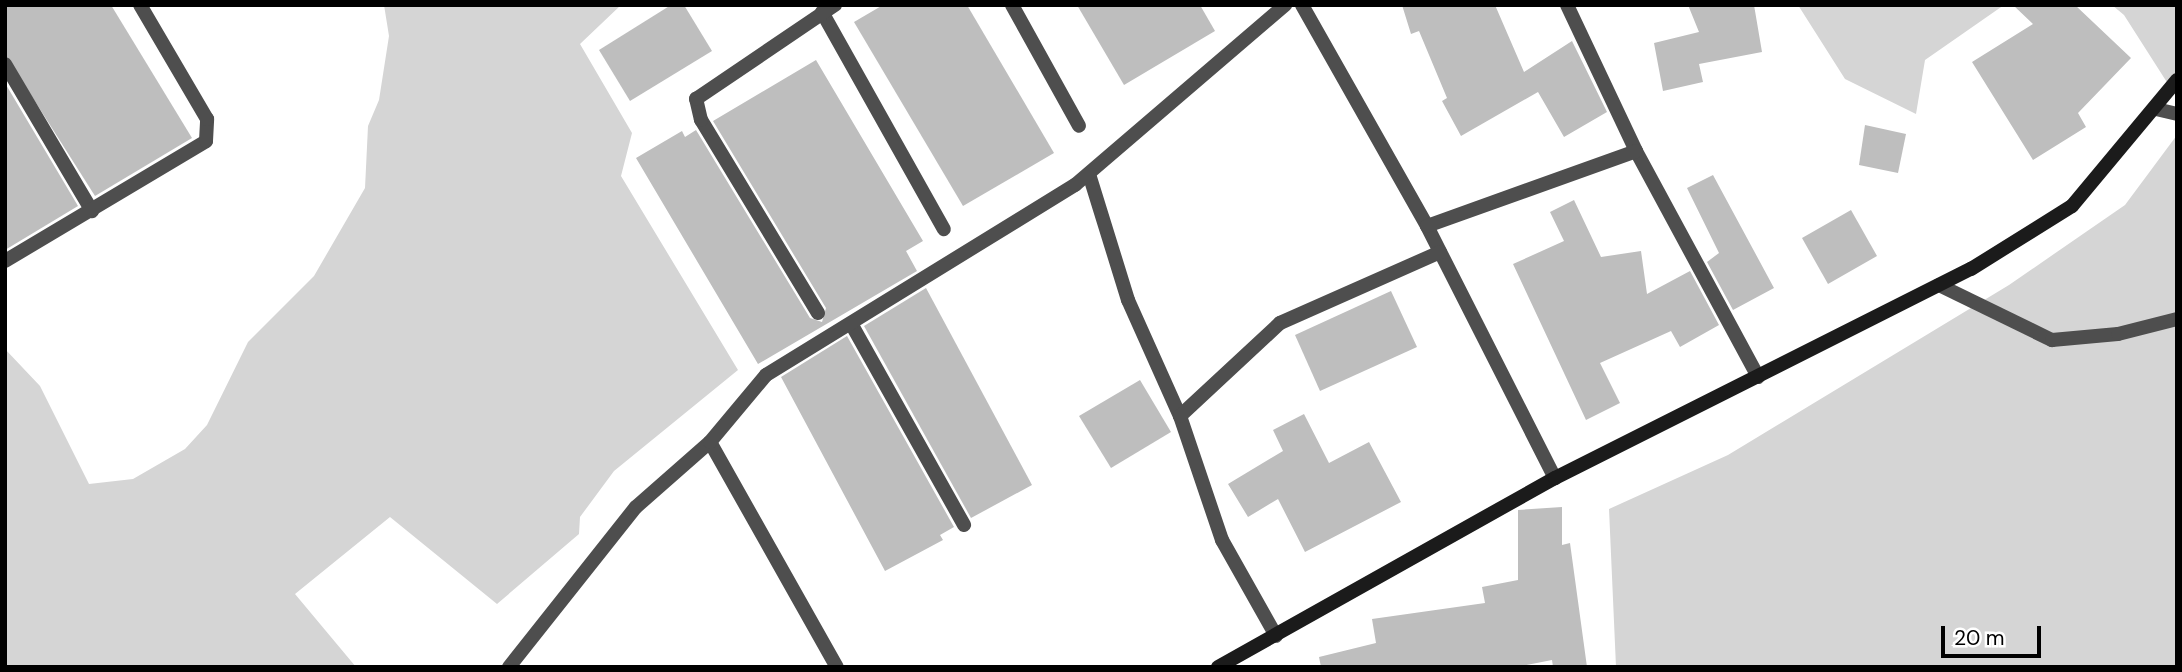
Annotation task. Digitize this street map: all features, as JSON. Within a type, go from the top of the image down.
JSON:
[{"type":"main road","points":[[1218,667],[1555,478],[1939,285],[2072,206],[2156,109],[2177,80]]},
{"type":"street","points":[[5,261],[206,141],[210,132],[140,5]]},
{"type":"street","points":[[1012,5],[1079,126]]},
{"type":"street","points":[[509,667],[636,507],[710,442],[766,375],[853,327],[1088,174],[1285,5]]},
{"type":"street","points":[[1303,5],[1427,226],[1555,478]]},
{"type":"street","points":[[1567,5],[1636,151],[1758,377]]},
{"type":"street","points":[[818,313],[701,120],[696,99],[828,9],[944,229]]},
{"type":"street","points":[[5,64],[92,211]]},
{"type":"street","points":[[2156,109],[2177,114]]},
{"type":"street","points":[[1427,226],[1636,151]]},
{"type":"street","points":[[1088,174],[1128,300],[1180,416],[1222,540],[1276,636]]},
{"type":"street","points":[[1180,416],[1280,323],[1440,252]]},
{"type":"street","points":[[1939,285],[2052,340],[2118,334],[2177,318]]},
{"type":"street","points":[[853,327],[964,525]]},
{"type":"street","points":[[710,442],[838,667]]},
{"type":"shaded area","points":[[384,5],[621,5],[580,44],[632,133],[621,176],[738,370],[614,471],[580,517],[579,534],[497,604],[390,517],[295,594],[356,667],[5,667],[5,349],[40,386],[89,484],[133,479],[185,449],[207,425],[248,342],[314,276],[365,188],[368,126],[379,100],[389,36]]},
{"type":"shaded area","points":[[1798,5],[2004,5],[1925,60],[1916,114],[1845,79]]},
{"type":"shaded area","points":[[2112,5],[2177,5],[2177,98],[2124,15]]},
{"type":"shaded area","points":[[2177,135],[2177,667],[1616,667],[1609,509],[1728,455],[2009,285],[2125,205]]},
{"type":"building","points":[[5,5],[111,5],[192,138],[95,196],[5,54]]},
{"type":"building","points":[[671,5],[684,5],[712,51],[630,101],[599,50]]},
{"type":"building","points":[[883,5],[967,5],[1054,153],[963,206],[854,22]]},
{"type":"building","points":[[1077,5],[1200,5],[1215,31],[1124,85]]},
{"type":"building","points":[[1402,5],[1495,5],[1524,72],[1572,41],[1607,112],[1564,137],[1538,92],[1461,136],[1442,101],[1447,98],[1419,31],[1411,34]]},
{"type":"building","points":[[1688,5],[1754,5],[1762,52],[1699,64],[1703,82],[1663,91],[1654,43],[1699,32]]},
{"type":"building","points":[[2013,5],[2075,5],[2131,58],[2078,113],[2086,127],[2033,160],[1972,62],[2033,24]]},
{"type":"building","points":[[816,60],[923,241],[906,251],[917,271],[758,364],[636,158],[682,131],[685,137],[696,130],[810,318],[822,322],[826,308],[713,121]]},
{"type":"building","points":[[5,83],[78,206],[5,250]]},
{"type":"building","points":[[1865,125],[1906,134],[1898,173],[1859,165]]},
{"type":"building","points":[[1713,175],[1774,288],[1733,310],[1707,262],[1719,253],[1687,188]]},
{"type":"building","points":[[1574,200],[1601,257],[1641,251],[1647,294],[1690,271],[1719,325],[1680,347],[1671,331],[1600,363],[1620,403],[1586,420],[1513,264],[1564,241],[1550,212]]},
{"type":"building","points":[[1851,210],[1877,256],[1828,284],[1802,238]]},
{"type":"building","points":[[926,288],[1032,485],[971,518],[864,326]]},
{"type":"building","points":[[1391,291],[1417,347],[1320,391],[1295,335]]},
{"type":"building","points":[[847,336],[954,527],[940,535],[943,540],[885,571],[781,377]]},
{"type":"building","points":[[1140,380],[1171,432],[1111,468],[1079,416]]},
{"type":"building","points":[[1304,414],[1329,463],[1369,442],[1401,502],[1305,552],[1278,499],[1248,517],[1228,484],[1283,451],[1273,430]]},
{"type":"building","points":[[1562,507],[1562,545],[1570,543],[1587,667],[1553,667],[1552,660],[1516,667],[1321,667],[1319,657],[1376,643],[1372,619],[1485,603],[1482,587],[1518,580],[1518,510]]}]
